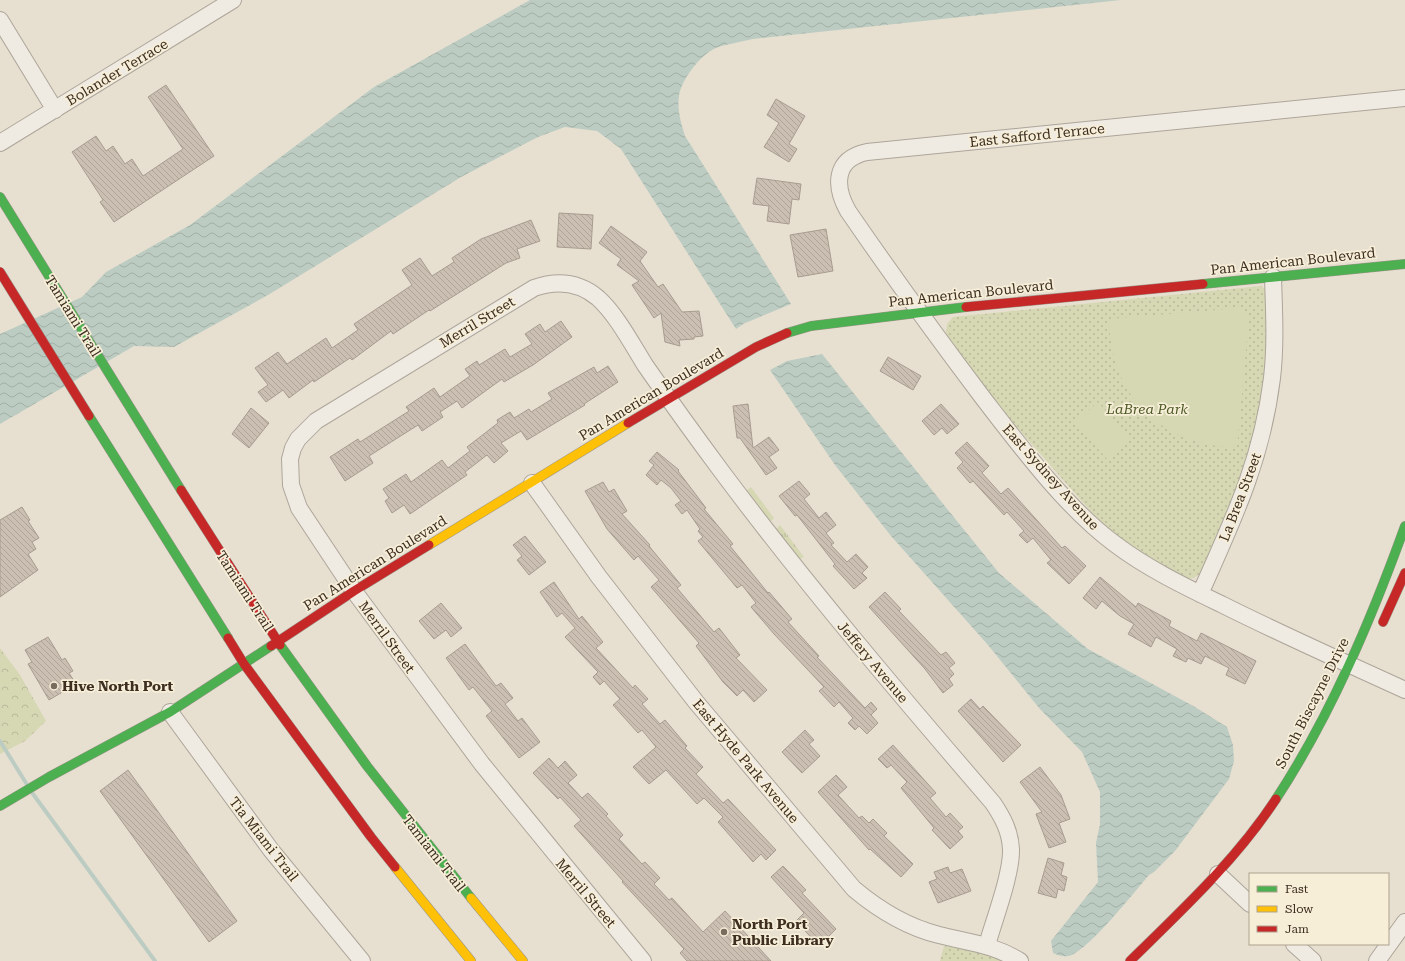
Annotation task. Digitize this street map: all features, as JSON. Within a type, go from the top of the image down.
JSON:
[{"type":"street","name":"Bolander Terrace","points":[[0,143],[233,0]]},
{"type":"street","points":[[0,20],[55,110]]},
{"type":"street","name":"East Safford Terrace","points":[[918,312],[860,229],[842,199],[839,181],[840,172],[847,161],[858,154],[874,151],[1405,98]]},
{"type":"street","name":"Tamiami Trail","points":[[0,197],[200,522],[278,642],[343,735],[402,813],[465,893],[523,961]]},
{"type":"street","name":"Pan American Boulevard","points":[[3,804],[49,777],[170,712],[354,591],[668,398],[756,347],[794,330],[838,321],[918,312],[1405,264]]},
{"type":"street","points":[[0,272],[244,664],[371,837],[471,961]]},
{"type":"street","name":"La Brea Street","points":[[1200,594],[1247,487],[1265,425],[1274,358],[1274,277]]},
{"type":"street","name":"Merril Street","points":[[643,961],[482,764],[354,591],[299,508],[294,497],[289,473],[290,459],[293,448],[298,439],[316,421],[534,288],[550,284],[563,283],[575,285],[588,290],[608,309],[668,398]]},
{"type":"street","name":"East Sydney Avenue","points":[[918,312],[1007,430],[1076,509],[1114,544],[1161,573],[1200,594],[1405,690]]},
{"type":"street","name":"Jeffery Avenue","points":[[668,398],[798,571],[993,804],[1002,817],[1011,849],[1010,864],[987,945]]},
{"type":"street","name":"East Hyde Park Avenue","points":[[532,483],[599,577],[696,702],[854,889],[876,907],[905,923],[939,935],[987,945],[1020,961]]},
{"type":"street","name":"South Biscayne Drive","points":[[1130,961],[1226,880],[1249,837],[1292,774],[1314,735],[1358,668],[1405,526]]},
{"type":"street","points":[[1380,627],[1405,573]]},
{"type":"street","name":"Tia Miami Trail","points":[[170,712],[271,850],[362,961]]},
{"type":"street","points":[[1226,880],[1249,903]]},
{"type":"street","points":[[1389,944],[1405,922]]},
{"type":"street","points":[[1295,945],[1313,961]]},
{"type":"street","points":[[1377,961],[1388,945]]},
{"type":"green space","name":"LaBrea Park","points":[[1261,286],[1265,289],[1268,296],[1267,360],[1262,407],[1255,442],[1235,498],[1203,571],[1195,577],[1189,579],[1186,579],[1142,553],[1101,523],[1000,408],[946,336],[947,324],[953,317]]},
{"type":"green space","points":[[1240,308],[1249,316],[1237,448],[1209,445],[1184,437],[1163,426],[1144,411],[1130,393],[1119,372],[1112,347],[1109,319]]},
{"type":"green space","points":[[1098,402],[1130,439],[1107,459],[1075,423]]},
{"type":"green space","points":[[751,487],[774,518],[769,523],[746,491]]},
{"type":"green space","points":[[780,525],[804,557],[798,560],[775,530]]},
{"type":"green space","points":[[0,648],[20,675],[46,721],[25,741],[0,754]]},
{"type":"green space","points":[[944,946],[979,951],[1005,961],[940,961]]},
{"type":"water","points":[[530,0],[1121,0],[753,39],[716,48],[704,56],[688,75],[679,96],[679,111],[685,136],[791,304],[745,323],[736,329],[621,149],[597,131],[565,127],[538,137],[461,177],[268,295],[174,347],[134,346],[0,424],[0,334],[82,297],[106,272],[190,225],[374,87]]},
{"type":"water","points":[[822,354],[999,573],[1088,649],[1195,707],[1227,727],[1233,745],[1234,761],[1229,779],[1175,851],[1149,875],[1098,933],[1076,953],[1068,956],[1062,956],[1053,953],[1051,941],[1098,882],[1096,843],[1100,824],[1100,792],[1082,752],[1039,708],[988,645],[891,536],[835,465],[770,370],[787,361]]},
{"type":"building","points":[[166,85],[214,156],[114,222],[100,202],[103,200],[72,152],[96,136],[106,151],[113,146],[125,164],[132,159],[143,176],[183,149],[148,97]]},
{"type":"building","points":[[776,99],[805,116],[789,144],[797,149],[789,162],[764,147],[779,123],[767,115]]},
{"type":"building","points":[[757,178],[801,184],[799,200],[792,199],[789,224],[767,221],[769,206],[753,204]]},
{"type":"building","points":[[559,213],[593,215],[591,249],[557,247]]},
{"type":"building","points":[[531,220],[540,241],[517,249],[520,258],[506,263],[393,334],[391,331],[352,360],[350,358],[314,382],[313,380],[289,398],[283,390],[266,402],[258,392],[268,385],[255,368],[278,352],[287,364],[326,338],[332,348],[358,330],[354,324],[412,285],[402,270],[420,258],[432,276],[454,262],[452,258],[481,239]]},
{"type":"building","points":[[611,226],[647,252],[640,261],[658,287],[663,284],[682,312],[699,311],[703,336],[694,337],[694,339],[679,340],[680,346],[665,342],[661,313],[654,318],[632,285],[639,281],[617,265],[621,259],[599,243]]},
{"type":"building","points":[[826,229],[833,271],[798,277],[790,235]]},
{"type":"building","points":[[561,321],[572,337],[533,365],[504,382],[502,379],[462,408],[457,401],[440,412],[443,417],[422,431],[418,425],[369,456],[373,463],[345,481],[330,457],[358,439],[360,442],[409,411],[406,407],[434,388],[440,397],[470,376],[465,369],[477,361],[479,365],[505,349],[510,357],[532,344],[525,334],[540,324],[545,332]]},
{"type":"building","points":[[888,357],[921,376],[913,390],[880,371]]},
{"type":"building","points":[[608,366],[618,382],[584,404],[585,405],[527,440],[521,431],[501,443],[508,451],[494,463],[487,455],[465,472],[467,475],[410,514],[404,505],[392,513],[385,501],[389,498],[383,489],[406,474],[411,482],[442,460],[448,468],[470,451],[467,447],[498,423],[497,420],[510,412],[514,418],[529,409],[531,412],[552,399],[548,393],[594,367],[597,373]]},
{"type":"building","points":[[748,404],[753,448],[769,437],[779,450],[769,457],[777,468],[766,475],[740,438],[737,438],[733,406]]},
{"type":"building","points":[[941,404],[959,424],[947,434],[942,428],[934,435],[922,421]]},
{"type":"building","points":[[251,408],[269,423],[249,448],[232,434]]},
{"type":"building","points":[[967,442],[989,466],[982,473],[1001,494],[1008,488],[1062,548],[1065,546],[1086,566],[1069,584],[1047,563],[1051,560],[1033,538],[1027,543],[1019,535],[1024,531],[1007,512],[1004,515],[973,481],[970,483],[957,468],[963,462],[955,453]]},
{"type":"building","points":[[657,452],[679,470],[678,471],[706,508],[704,509],[733,544],[730,546],[768,593],[769,592],[792,619],[788,622],[819,656],[817,657],[865,708],[871,702],[877,709],[871,715],[878,723],[867,734],[859,726],[855,730],[848,723],[853,718],[839,702],[834,707],[819,691],[824,687],[774,634],[751,607],[756,603],[742,585],[737,588],[698,541],[703,537],[698,531],[700,529],[687,510],[682,514],[675,505],[681,501],[671,488],[661,480],[657,485],[646,475],[654,465],[649,461]]},
{"type":"building","points":[[799,481],[810,494],[804,499],[819,518],[826,512],[836,525],[826,533],[834,543],[831,545],[847,562],[856,554],[868,567],[862,573],[867,578],[854,589],[833,566],[835,564],[797,515],[795,516],[779,496]]},
{"type":"building","points":[[603,482],[609,492],[614,489],[627,511],[622,514],[650,545],[649,546],[681,585],[677,588],[714,632],[719,628],[740,655],[736,658],[767,690],[754,702],[743,690],[737,696],[723,682],[696,646],[699,643],[651,587],[659,580],[638,556],[634,560],[607,529],[585,491]]},
{"type":"building","points":[[22,507],[30,520],[28,521],[39,538],[32,542],[36,549],[28,554],[38,570],[0,597],[0,520]]},
{"type":"building","points":[[525,536],[546,562],[529,575],[517,560],[522,556],[513,545]]},
{"type":"building","points":[[1100,577],[1136,607],[1138,603],[1171,621],[1169,626],[1197,641],[1201,633],[1256,661],[1245,684],[1226,675],[1229,668],[1205,656],[1201,664],[1188,658],[1186,662],[1173,656],[1177,649],[1156,637],[1151,647],[1128,634],[1134,624],[1120,616],[1102,601],[1096,609],[1083,598]]},
{"type":"building","points":[[554,582],[579,619],[582,616],[603,642],[596,648],[633,688],[635,685],[648,699],[642,704],[660,724],[665,720],[687,746],[685,748],[703,767],[696,774],[723,803],[728,799],[776,850],[766,860],[761,854],[753,862],[718,822],[723,817],[704,798],[697,804],[666,770],[649,784],[633,767],[656,747],[642,730],[638,733],[613,705],[620,699],[604,681],[600,685],[593,677],[598,672],[565,637],[575,628],[562,613],[557,617],[540,592]]},
{"type":"building","points":[[885,592],[901,609],[899,611],[941,655],[946,652],[955,663],[949,668],[954,674],[949,679],[953,685],[943,693],[925,669],[869,607]]},
{"type":"building","points":[[441,603],[462,628],[451,637],[446,630],[434,639],[419,621]]},
{"type":"building","points":[[48,637],[62,660],[65,658],[73,671],[69,673],[76,684],[49,700],[28,664],[32,662],[25,650]]},
{"type":"building","points":[[465,644],[496,686],[501,683],[513,698],[505,704],[518,721],[522,718],[540,742],[519,758],[486,716],[492,711],[473,687],[469,690],[446,658]]},
{"type":"building","points":[[971,699],[980,709],[983,706],[1021,745],[1003,762],[958,711]]},
{"type":"building","points":[[805,730],[814,740],[809,744],[820,756],[802,773],[782,752]]},
{"type":"building","points":[[893,745],[936,793],[930,798],[946,817],[950,813],[963,827],[958,831],[963,837],[950,849],[932,830],[934,828],[901,788],[907,782],[891,765],[887,768],[878,759]]},
{"type":"building","points":[[549,758],[558,768],[565,761],[577,775],[568,783],[582,798],[588,793],[608,814],[606,816],[623,835],[619,839],[642,864],[645,862],[660,878],[654,884],[669,900],[672,898],[703,932],[725,911],[771,961],[687,961],[680,953],[684,949],[622,882],[623,881],[574,826],[581,820],[560,797],[558,799],[533,773]]},
{"type":"building","points":[[1040,767],[1061,795],[1070,819],[1059,823],[1066,842],[1049,848],[1036,814],[1042,812],[1020,782]]},
{"type":"building","points":[[128,770],[237,921],[209,942],[100,791]]},
{"type":"building","points":[[836,775],[847,787],[838,795],[859,818],[862,816],[869,823],[873,819],[887,833],[884,836],[913,864],[901,877],[870,849],[869,850],[818,792]]},
{"type":"building","points":[[1048,858],[1064,863],[1061,875],[1067,877],[1064,891],[1058,889],[1056,898],[1038,893]]},
{"type":"building","points":[[783,866],[806,890],[802,893],[836,929],[819,946],[796,921],[804,913],[771,877]]},
{"type":"building","points":[[948,867],[950,873],[962,869],[971,891],[938,903],[929,882],[937,879],[934,872]]},
{"type":"waterway","points":[[0,741],[26,783]]},
{"type":"waterway","points":[[33,794],[155,961]]},
{"type":"traffic: fast","points":[[0,197],[181,490]]},
{"type":"traffic: fast","points":[[1203,284],[1405,264]]},
{"type":"traffic: fast","points":[[787,333],[811,326],[966,307]]},
{"type":"traffic: fast","points":[[89,416],[228,638]]},
{"type":"traffic: fast","points":[[1276,799],[1315,734],[1332,700],[1364,632],[1405,526]]},
{"type":"traffic: fast","points":[[280,645],[367,766],[471,898]]},
{"type":"traffic: fast","points":[[0,806],[49,777],[170,712],[271,646]]},
{"type":"traffic: slow","points":[[429,545],[628,423]]},
{"type":"traffic: slow","points":[[395,867],[471,961]]},
{"type":"traffic: slow","points":[[471,898],[523,961]]},
{"type":"traffic: jam","points":[[0,272],[89,416]]},
{"type":"traffic: jam","points":[[966,307],[1203,284]]},
{"type":"traffic: jam","points":[[628,423],[756,347],[787,333]]},
{"type":"traffic: jam","points":[[181,490],[280,645]]},
{"type":"traffic: jam","points":[[271,646],[354,591],[429,545]]},
{"type":"traffic: jam","points":[[1383,622],[1405,573]]},
{"type":"traffic: jam","points":[[228,638],[244,664],[371,837],[395,867]]},
{"type":"traffic: jam","points":[[1130,961],[1208,884],[1244,843],[1276,799]]},
{"type":"place","name":"Hive North Port","points":[[54,686]]},
{"type":"place","name":"North Port Public Library","points":[[724,932]]}]
